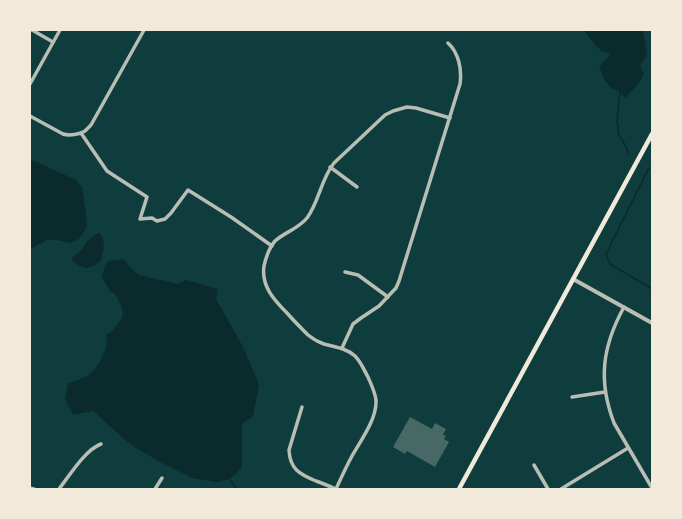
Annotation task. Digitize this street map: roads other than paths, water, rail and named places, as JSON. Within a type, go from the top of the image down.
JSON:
[{"type":"main road","points":[[459,489],[652,134]]},
{"type":"street","points":[[32,30],[53,42]]},
{"type":"street","points":[[30,84],[60,30]]},
{"type":"street","points":[[30,116],[63,134],[75,135],[86,131],[91,125],[144,30]]},
{"type":"street","points":[[342,348],[353,324],[379,306],[396,288],[399,281],[460,84],[461,73],[455,52],[448,43]]},
{"type":"street","points":[[302,407],[290,450],[291,462],[300,473],[305,476],[336,489],[351,458],[372,421],[376,401],[372,387],[360,362],[355,356],[342,348],[314,340],[271,296],[265,283],[264,269],[267,255],[278,239],[297,227],[306,218],[314,204],[330,167],[385,115],[392,111],[407,107],[416,108],[450,118]]},
{"type":"street","points":[[81,134],[107,171],[147,197],[140,219],[152,218],[158,221],[165,219],[188,190],[231,217],[272,246]]},
{"type":"street","points":[[330,167],[357,187]]},
{"type":"street","points":[[345,272],[358,275],[388,297]]},
{"type":"street","points":[[573,279],[652,323]]},
{"type":"street","points":[[624,307],[614,327],[607,351],[604,366],[605,392],[614,423],[652,488]]},
{"type":"street","points":[[572,397],[605,392]]},
{"type":"street","points":[[59,489],[88,452],[100,444]]},
{"type":"street","points":[[561,489],[628,448]]},
{"type":"street","points":[[534,465],[548,489]]},
{"type":"street","points":[[155,489],[162,478]]},
{"type":"street","points":[[30,488],[34,489]]},
{"type":"water","points":[[584,30],[643,30],[647,54],[640,66],[644,74],[639,83],[625,98],[620,91],[612,89],[605,81],[599,66],[609,57],[609,53],[603,52],[597,47]]},
{"type":"water","points":[[30,159],[76,180],[82,187],[87,227],[79,239],[71,243],[47,240],[30,251]]},
{"type":"water","points":[[100,233],[103,238],[104,247],[101,261],[86,268],[72,261],[72,258],[82,250],[85,244]]},
{"type":"water","points":[[123,259],[139,275],[178,284],[186,280],[218,289],[216,299],[243,347],[259,384],[253,416],[242,424],[242,467],[229,479],[217,482],[192,478],[136,448],[93,411],[73,415],[65,399],[68,383],[85,377],[97,367],[107,347],[106,334],[111,332],[122,318],[123,311],[118,299],[114,293],[111,293],[102,277],[108,261]]},
{"type":"waterway","points":[[620,91],[617,121],[619,135],[629,154]]},
{"type":"waterway","points":[[649,168],[606,254],[610,264],[652,289]]},
{"type":"waterway","points":[[229,479],[237,489]]}]
